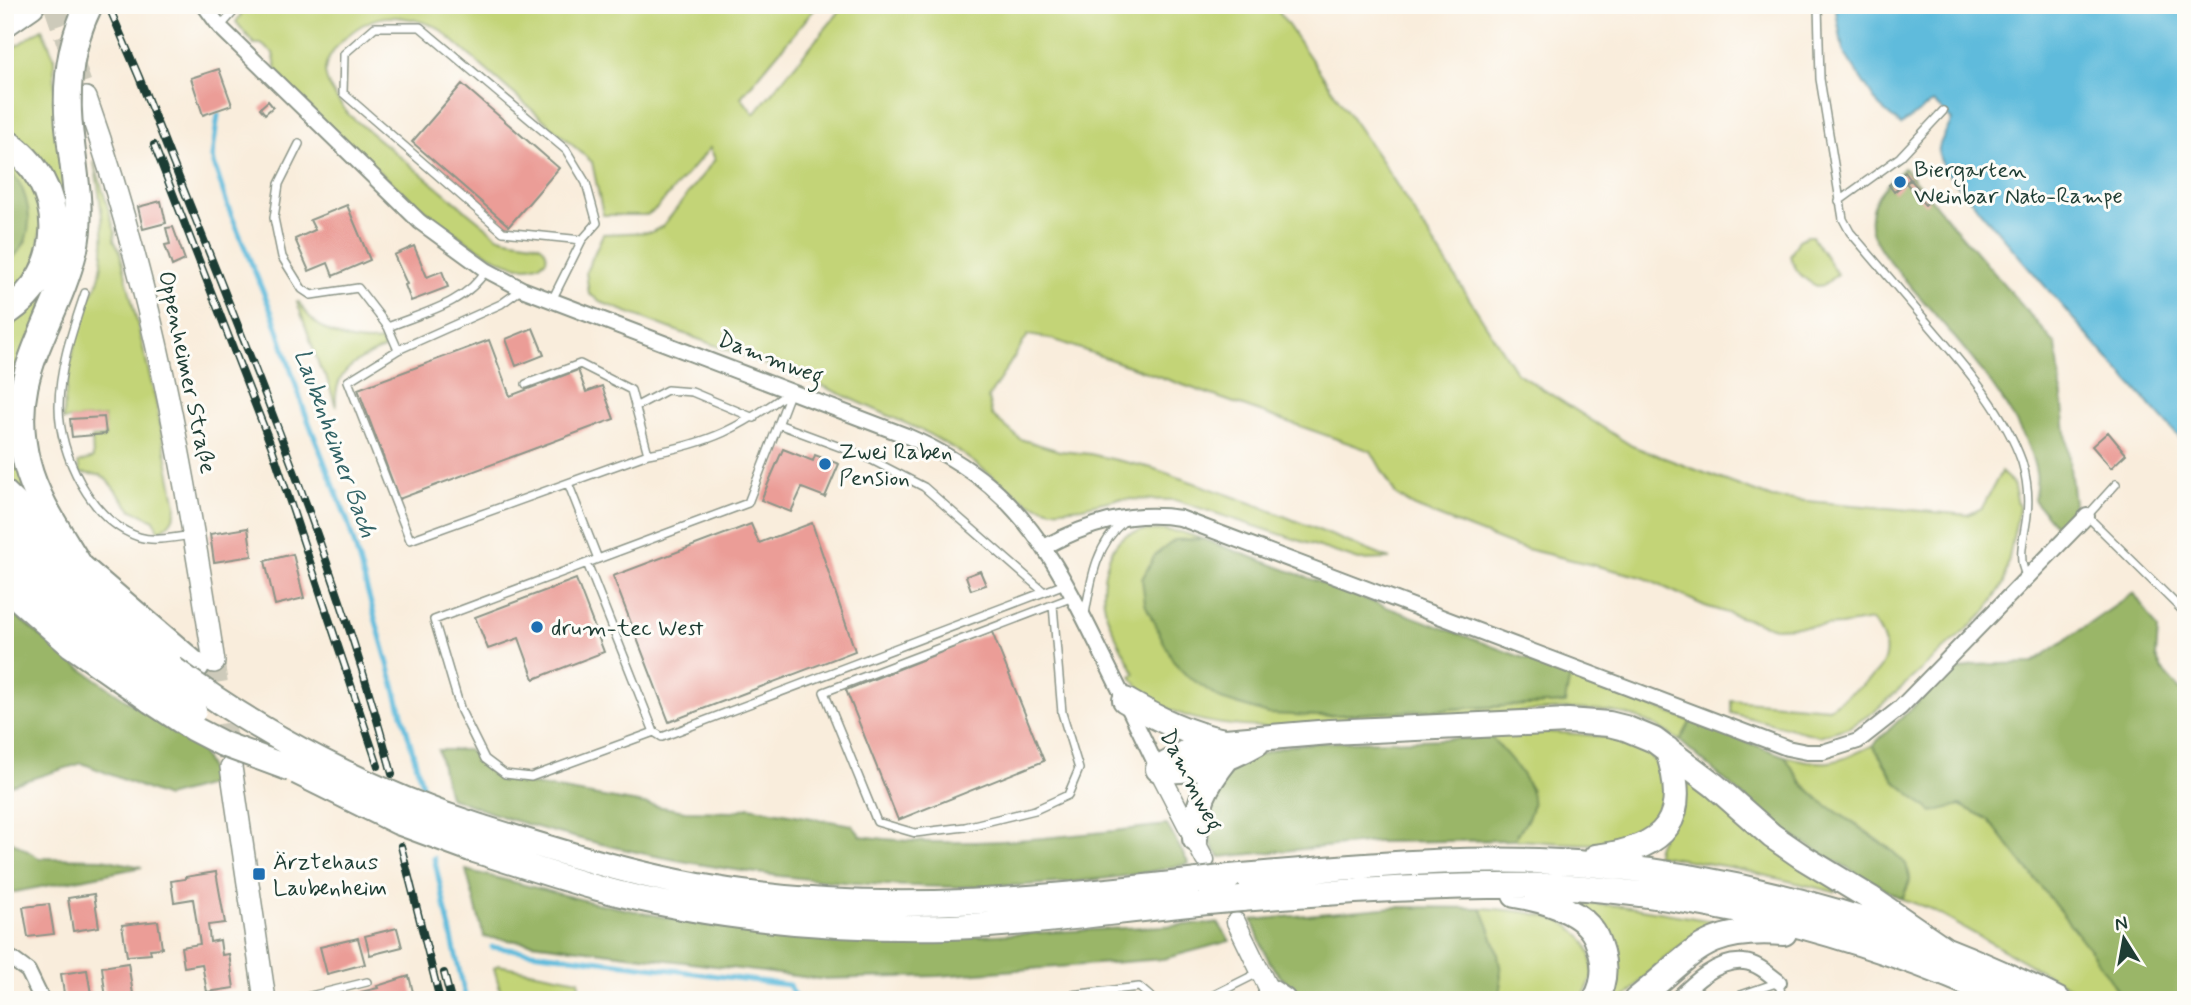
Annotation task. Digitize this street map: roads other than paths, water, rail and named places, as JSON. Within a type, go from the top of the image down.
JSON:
[{"type":"highway","points":[[5,23],[31,5]]},
{"type":"highway","points":[[78,564],[31,477],[24,450],[22,410],[27,368],[71,261],[77,234],[79,208],[68,97],[71,55],[89,5]]},
{"type":"highway","points":[[5,142],[24,156],[44,184],[52,225],[51,248],[45,270],[26,297],[5,313]]},
{"type":"highway","points":[[5,493],[78,564],[193,711],[245,744],[292,757],[404,799],[475,838],[600,888],[688,908],[785,921],[841,925],[950,926],[997,924],[1202,871]]},
{"type":"highway","points":[[5,524],[167,677]]},
{"type":"highway","points":[[5,556],[38,589],[167,677],[292,757]]},
{"type":"highway","points":[[5,587],[71,646],[167,677]]},
{"type":"highway","points":[[1125,699],[1163,721],[1204,737],[1226,750]]},
{"type":"highway","points":[[1158,769],[1185,770],[1226,750],[1265,739],[1330,732],[1568,722],[1600,723],[1625,728],[1647,736],[1667,749],[1783,844],[1944,948]]},
{"type":"highway","points":[[1236,899],[1391,865],[1524,862],[1612,855],[1639,848],[1659,835],[1668,824],[1676,806],[1676,784],[1667,749]]},
{"type":"highway","points":[[1226,750],[1203,792],[1196,819],[1202,871],[1236,899],[1348,891],[1556,886],[1670,898],[1788,922],[1868,944],[2006,1000]]},
{"type":"highway","points":[[1524,862],[1598,865],[1692,877],[1759,890],[1890,927],[1944,948],[2058,1000]]},
{"type":"highway","points":[[1462,887],[1528,898],[1572,914],[1583,921],[1593,932],[1603,959],[1603,981],[1595,1000]]},
{"type":"highway","points":[[1636,1000],[1697,948],[1725,935],[1755,931],[1868,944]]},
{"type":"main road","name":"Oppenheimer Straße","points":[[86,98],[116,184],[164,374],[195,535],[215,663]]},
{"type":"main road","points":[[231,767],[265,1000]]},
{"type":"street","name":"Dammweg","points":[[204,5],[220,27],[420,222],[486,270],[522,289],[907,436],[953,459],[989,485],[1044,547],[1069,590],[1125,699],[1202,871]]},
{"type":"street","points":[[1044,547],[1084,527],[1130,516],[1165,516],[1199,523],[1774,743],[1807,752],[1823,752],[1858,741],[1900,708],[2087,516]]},
{"type":"street","points":[[1236,899],[1272,991]]},
{"type":"street","points":[[5,954],[28,971],[42,1000]]},
{"type":"street","points":[[1676,1000],[1707,973],[1728,964],[1745,962],[1764,970],[1779,982]]},
{"type":"lane","points":[[220,27],[240,5]]},
{"type":"lane","points":[[1818,5],[1819,69],[1843,219],[1850,232],[1956,357],[2010,435],[2027,484],[2027,515],[2021,557],[2028,578]]},
{"type":"lane","points":[[552,300],[582,240],[597,223],[586,183],[566,150],[420,27],[375,27],[344,54],[343,93],[503,232],[582,240]]},
{"type":"lane","points":[[1839,201],[1900,157],[1943,111]]},
{"type":"lane","points":[[299,144],[279,184],[274,218],[282,257],[302,289],[311,295],[358,288],[388,327],[398,350]]},
{"type":"lane","points":[[1900,157],[1906,164]]},
{"type":"lane","points":[[388,327],[466,294],[478,284],[486,270]]},
{"type":"lane","points":[[522,289],[501,304],[398,350],[348,381],[410,540],[649,454],[682,448],[720,436],[754,418],[791,391]]},
{"type":"lane","points":[[85,293],[65,361],[59,405],[62,434],[71,465],[86,491],[103,512],[130,533],[148,539],[195,535]]},
{"type":"lane","points":[[526,384],[580,364],[631,390],[649,454]]},
{"type":"lane","points":[[635,407],[667,390],[692,392],[754,418]]},
{"type":"lane","points":[[654,732],[531,777],[505,774],[485,759],[461,711],[434,620],[748,503],[791,391]]},
{"type":"lane","points":[[778,424],[864,456],[924,487],[1044,592]]},
{"type":"lane","points":[[568,483],[598,559]]},
{"type":"lane","points":[[2116,484],[2087,516],[2186,614]]},
{"type":"lane","points":[[1084,618],[1103,545],[1115,529],[1130,516]]},
{"type":"lane","points":[[587,563],[654,732],[662,737],[1044,592],[1069,590]]},
{"type":"lane","points":[[1053,605],[1062,713],[1079,769],[1068,794],[1035,810],[965,827],[915,833],[877,822],[824,692],[1053,605],[1069,590]]},
{"type":"lane","points":[[294,1000],[367,982]]},
{"type":"lane","points":[[1735,1000],[1741,995],[1779,982],[1782,1000]]},
{"type":"lane","points":[[1029,1000],[1139,987],[1154,1000]]},
{"type":"lane","points":[[1204,1000],[1272,991]]},
{"type":"lane","points":[[1069,1000],[1082,994]]},
{"type":"water","points":[[1835,5],[2186,5],[2186,445],[1945,170],[1939,149],[1952,120],[1933,102],[1901,125],[1879,106],[1843,51]]},
{"type":"waterway","name":"Laubenheimer Bach","points":[[218,115],[212,157],[228,207],[274,318],[304,410],[348,522],[423,788]]},
{"type":"waterway","name":"Laubenheimer Bach","points":[[434,858],[466,1000]]},
{"type":"waterway","points":[[492,947],[789,985],[797,1000]]},
{"type":"tunnel","points":[[54,5],[86,98]]},
{"type":"tunnel","points":[[214,662],[229,757]]},
{"type":"railway","points":[[109,7],[276,422],[339,597],[392,774]]},
{"type":"railway","points":[[154,145],[272,448],[378,766]]},
{"type":"railway","points":[[401,846],[440,1000]]},
{"type":"railway","points":[[444,973],[451,1000]]},
{"type":"place","name":"Biergarten Weinbar Nato-Rampe","points":[[1900,182]]},
{"type":"place","name":"Zwei Raben Pension","points":[[825,464]]},
{"type":"place","name":"drum-tec West","points":[[537,627]]},
{"type":"place","name":"Ärztehaus Laubenheim","points":[[259,874]]}]
